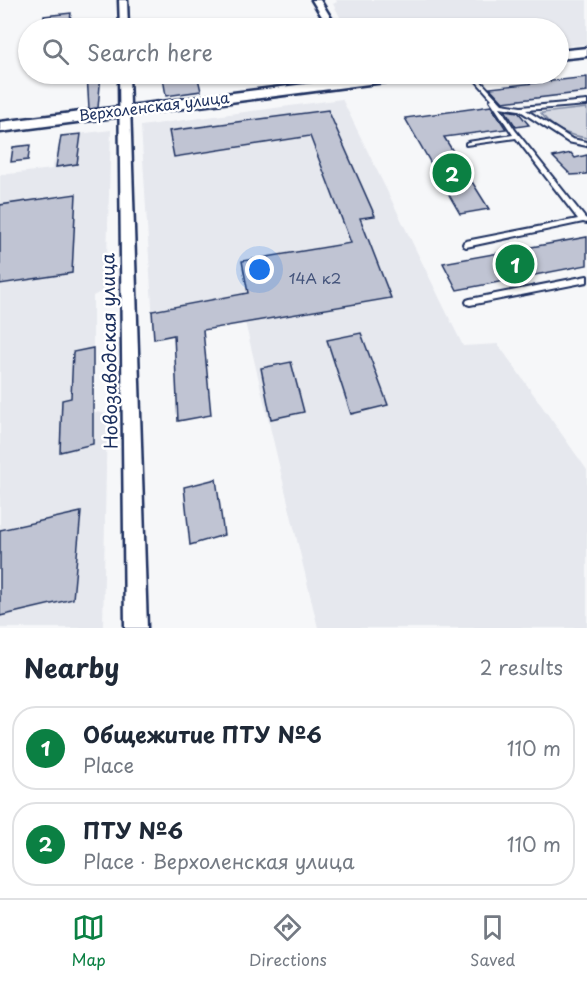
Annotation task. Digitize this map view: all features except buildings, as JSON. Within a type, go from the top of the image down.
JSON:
[{"type":"main road","points":[[569,53],[587,51]]},
{"type":"main road","name":"Верхоленская улица","points":[[0,127],[313,84]]},
{"type":"street","points":[[123,0],[124,18]]},
{"type":"street","points":[[316,0],[327,18]]},
{"type":"street","name":"Новозаводская улица","points":[[124,84],[136,628]]},
{"type":"lane","points":[[466,244],[585,220],[517,136],[480,84]]},
{"type":"lane","points":[[493,100],[500,105],[521,109],[587,103]]},
{"type":"lane","points":[[521,109],[560,136],[587,144]]},
{"type":"lane","points":[[468,144],[517,136]]},
{"type":"lane","points":[[470,302],[587,279]]},
{"type":"shaded area","points":[[336,0],[587,0],[587,44],[569,46],[569,18],[341,18],[333,4],[337,2]]},
{"type":"shaded area","points":[[342,99],[463,346],[498,344],[587,470],[587,628],[318,628],[245,322],[154,339],[141,126]]},
{"type":"shaded area","points":[[587,108],[587,138],[561,131],[550,124],[541,113]]},
{"type":"shaded area","points":[[111,130],[106,289],[93,296],[91,411],[107,414],[103,628],[0,628],[0,175],[52,169],[61,136]]},
{"type":"place","name":"ПТУ №6","points":[[452,173]]},
{"type":"place","name":"Общежитие ПТУ №6","points":[[515,264]]}]
